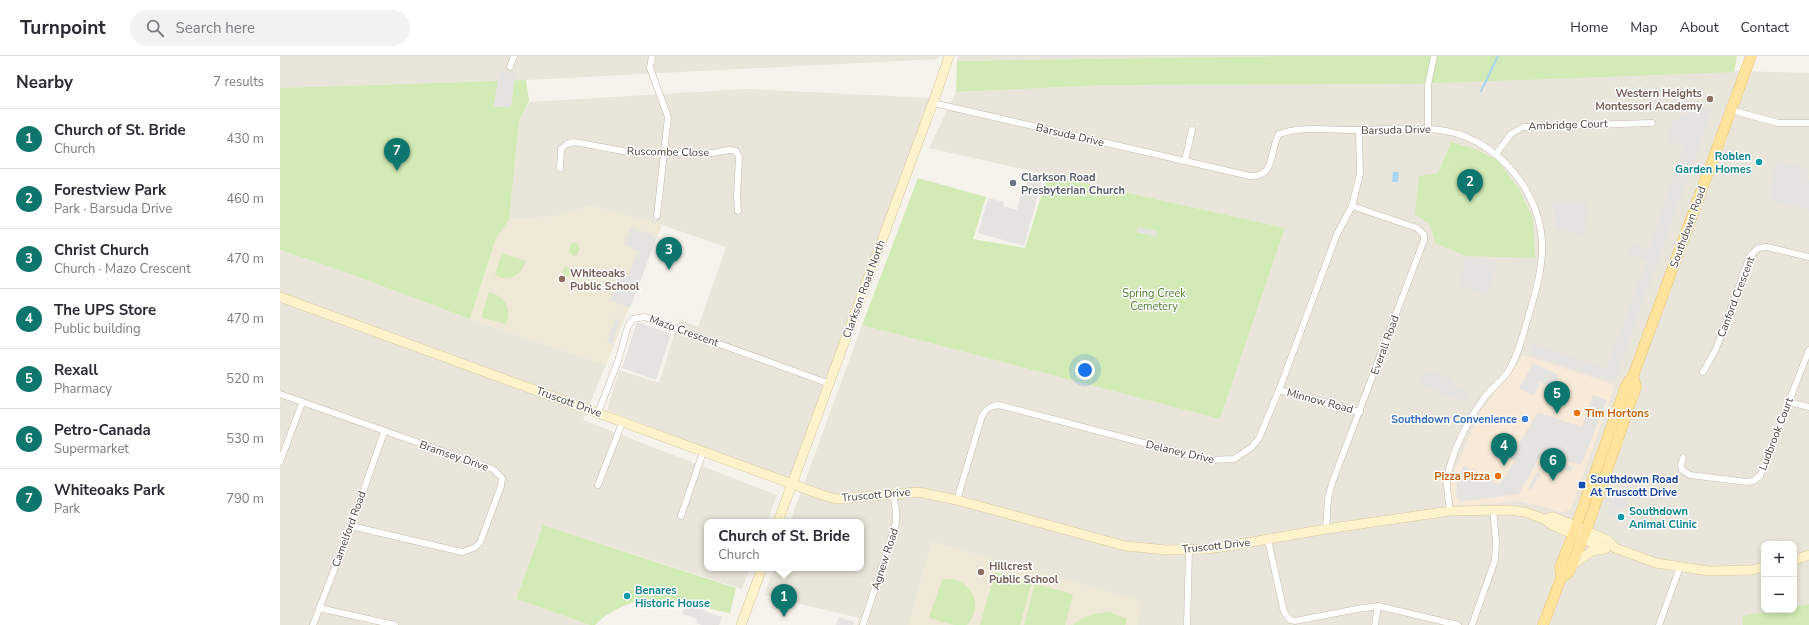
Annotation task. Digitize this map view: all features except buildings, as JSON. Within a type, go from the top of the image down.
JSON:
[{"type":"main road","name":"Southdown Road","points":[[1543,625],[1561,578],[1560,567],[1627,383],[1634,376],[1751,56]]},
{"type":"main road","name":"Southdown Road","points":[[1561,578],[1569,572],[1585,535],[1636,387],[1634,376]]},
{"type":"street","points":[[510,67],[514,56]]},
{"type":"street","points":[[652,56],[650,68],[668,117],[657,216]]},
{"type":"street","name":"Clarkson Road North","points":[[779,519],[933,103],[948,56]]},
{"type":"street","points":[[1428,128],[1428,85],[1434,56]]},
{"type":"street","name":"Barsuda Drive","points":[[933,103],[1184,161],[1256,176],[1263,174],[1268,170],[1275,141],[1279,134],[1291,130],[1428,128],[1468,137],[1496,154],[1514,172],[1535,207],[1541,227],[1543,245],[1542,263],[1517,355],[1508,372],[1485,397],[1476,410],[1453,458],[1447,484],[1450,511]]},
{"type":"street","points":[[1731,110],[1778,123],[1809,123]]},
{"type":"street","name":"Ambridge Court","points":[[1496,154],[1511,134],[1523,127],[1652,123]]},
{"type":"street","points":[[1184,161],[1192,129]]},
{"type":"street","name":"Delaney Drive","points":[[957,500],[981,419],[984,412],[993,405],[999,405],[1208,460],[1219,461],[1234,459],[1252,447],[1259,438],[1279,390],[1337,234],[1352,206],[1360,174],[1359,130]]},
{"type":"street","name":"Ruscombe Close","points":[[560,168],[561,149],[567,144],[574,142],[628,152],[712,153],[730,150],[736,151],[740,157],[737,197],[738,211]]},
{"type":"street","name":"Everall Road","points":[[1326,529],[1328,499],[1332,483],[1424,240],[1424,235],[1417,228],[1352,206]]},
{"type":"street","name":"Canford Crescent","points":[[1703,372],[1716,349],[1750,256],[1758,248],[1767,247],[1809,257]]},
{"type":"street","name":"Truscott Drive","points":[[280,297],[703,452],[837,499],[918,492],[957,500],[1125,546],[1167,550],[1189,550],[1228,546],[1326,529],[1450,511],[1509,510],[1525,512],[1544,520],[1552,526],[1574,531],[1610,548],[1656,563],[1709,571],[1752,570],[1761,568]]},
{"type":"street","name":"Mazo Crescent","points":[[598,413],[618,361],[628,326],[633,319],[639,317],[645,317],[830,384]]},
{"type":"street","name":"Ludbrook Court","points":[[1683,458],[1681,465],[1682,470],[1690,475],[1747,482],[1753,481],[1760,476],[1809,350]]},
{"type":"street","name":"Minnow Road","points":[[1279,390],[1360,412]]},
{"type":"street","name":"Bramsey Drive","points":[[280,394],[384,432],[493,469],[502,478],[501,486],[480,543],[469,551],[462,552],[351,526]]},
{"type":"street","points":[[1789,402],[1809,406]]},
{"type":"street","points":[[280,462],[302,403]]},
{"type":"street","points":[[598,485],[622,422]]},
{"type":"street","name":"Camelford Road","points":[[313,625],[351,526],[384,432]]},
{"type":"street","points":[[681,516],[703,452]]},
{"type":"street","name":"Agnew Road","points":[[863,625],[896,523],[896,510],[893,493]]},
{"type":"street","points":[[1472,625],[1495,560],[1496,541],[1493,510]]},
{"type":"street","points":[[1268,540],[1284,612],[1290,620],[1295,621],[1378,606],[1458,625]]},
{"type":"street","points":[[1572,565],[1592,551],[1610,548]]},
{"type":"street","points":[[1187,625],[1189,550]]},
{"type":"street","points":[[1797,559],[1809,555]]},
{"type":"street","points":[[1659,625],[1680,567]]},
{"type":"street","points":[[741,625],[761,571]]},
{"type":"street","points":[[1375,625],[1378,606]]},
{"type":"street","points":[[319,608],[395,625]]},
{"type":"shaded area","points":[[280,56],[939,56],[938,59],[526,80],[280,88]]},
{"type":"shaded area","points":[[959,56],[1285,56],[957,61]]},
{"type":"shaded area","points":[[500,71],[515,74],[511,107],[493,107]]},
{"type":"shaded area","points":[[1741,71],[1809,73],[1809,604],[1797,606],[1797,541],[1761,541],[1761,613],[1742,616],[1743,625],[1137,625],[1143,602],[932,542],[909,625],[857,625],[859,618],[764,595],[773,571],[864,571],[864,519],[791,519],[862,325],[1220,419],[1285,228],[929,148],[956,92],[1107,85],[1414,84]],"holes":[[[1451,142],[1475,149],[1435,243],[1430,225],[1438,173]],[[1524,355],[1563,512],[1517,500],[1492,504],[1454,505],[1514,369]]]},
{"type":"shaded area","points":[[746,89],[932,98],[795,480],[707,449],[607,410],[619,370],[659,383],[679,319],[698,327],[726,247],[662,225],[591,206],[557,216],[509,220],[519,122],[530,102]]},
{"type":"shaded area","points":[[1700,107],[1712,111],[1614,382],[1528,354],[1532,344],[1606,369],[1647,261],[1627,253],[1632,245],[1649,250],[1684,147],[1668,140],[1672,121]]},
{"type":"shaded area","points":[[1777,161],[1809,170],[1806,178],[1809,180],[1809,210],[1771,201],[1772,196],[1768,195]]},
{"type":"shaded area","points":[[1029,177],[1042,181],[1024,246],[978,233],[988,198],[1004,202],[1003,206],[1017,210],[1022,190],[1025,190]]},
{"type":"shaded area","points":[[1553,202],[1586,202],[1585,235],[1556,229]]},
{"type":"shaded area","name":"Whiteoaks Public School","points":[[591,206],[662,225],[606,365],[470,319],[496,238],[509,220],[557,216]]},
{"type":"shaded area","points":[[631,227],[657,237],[630,308],[610,300],[621,272],[629,275],[638,251],[624,245]]},
{"type":"shaded area","points":[[1138,227],[1157,231],[1156,237],[1136,232]]},
{"type":"shaded area","points":[[280,250],[342,271],[470,319],[606,365],[583,420],[777,495],[768,519],[704,519],[704,571],[749,571],[742,589],[543,525],[516,599],[590,625],[280,625]]},
{"type":"shaded area","points":[[1466,257],[1498,261],[1486,296],[1460,284]]},
{"type":"shaded area","points":[[615,318],[620,320],[612,344],[607,342]]},
{"type":"shaded area","points":[[637,322],[671,334],[656,380],[622,368]]},
{"type":"shaded area","points":[[1524,355],[1615,385],[1571,509],[1563,512],[1517,500],[1492,504],[1453,505],[1450,484],[1453,473],[1482,409]]},
{"type":"shaded area","points":[[1533,363],[1559,375],[1554,388],[1540,382],[1534,396],[1519,388]]},
{"type":"shaded area","points":[[1426,370],[1453,380],[1452,385],[1468,391],[1464,401],[1420,385]]},
{"type":"shaded area","points":[[1593,395],[1607,400],[1581,465],[1541,454],[1519,494],[1464,501],[1460,501],[1456,497],[1457,480],[1464,466],[1499,485],[1515,461],[1510,458],[1538,412],[1582,427]]},
{"type":"shaded area","points":[[1557,463],[1573,466],[1571,472],[1556,468]]},
{"type":"shaded area","points":[[1537,472],[1541,474],[1531,490],[1528,488]]},
{"type":"shaded area","points":[[1614,495],[1628,501],[1624,510],[1617,507],[1615,517],[1606,513]]},
{"type":"shaded area","name":"Hillcrest Public School","points":[[932,542],[1144,602],[1137,625],[909,625]]},
{"type":"shaded area","points":[[688,605],[722,617],[719,625],[702,625],[696,623],[697,619],[682,614],[684,608],[687,609]]},
{"type":"shaded area","points":[[839,617],[854,622],[853,625],[836,625]]},
{"type":"green space","points":[[1285,56],[1737,56],[1734,72],[1414,84],[1107,85],[956,92],[957,61]]},
{"type":"green space","points":[[526,80],[529,101],[519,122],[509,220],[496,238],[470,319],[342,271],[280,250],[280,88]]},
{"type":"green space","points":[[1451,142],[1475,149],[1497,160],[1519,189],[1533,219],[1535,258],[1466,256],[1435,243],[1430,225],[1415,214],[1419,176],[1438,173]]},
{"type":"green space","name":"Spring Creek Cemetery","points":[[1048,175],[1285,228],[1220,419],[862,325],[918,178],[986,197],[973,239],[1025,248]]},
{"type":"green space","points":[[574,242],[578,244],[580,249],[577,255],[574,256],[569,252],[570,245]]},
{"type":"green space","points":[[504,254],[526,261],[518,274],[510,278],[495,275],[501,256]]},
{"type":"green space","points":[[565,266],[572,269],[568,277],[563,275],[564,273],[562,272]]},
{"type":"green space","points":[[489,292],[495,294],[506,304],[508,318],[506,324],[483,318],[482,315]]},
{"type":"green space","points":[[543,525],[736,588],[730,613],[677,602],[660,600],[643,601],[626,605],[611,613],[595,625],[590,625],[516,599]]},
{"type":"green space","points":[[995,572],[1032,582],[1020,625],[980,625]]},
{"type":"green space","points":[[951,579],[959,581],[965,585],[974,597],[974,611],[972,618],[967,625],[954,625],[929,618],[942,580]]},
{"type":"green space","points":[[1035,584],[1073,594],[1065,625],[1024,625]]},
{"type":"green space","points":[[1809,604],[1809,625],[1743,625],[1742,616],[1761,613],[1797,613],[1797,606]]},
{"type":"green space","points":[[1109,612],[1127,619],[1125,625],[1073,625],[1094,614]]},
{"type":"water","points":[[1393,172],[1399,172],[1398,182],[1392,182]]},
{"type":"waterway","points":[[1481,91],[1498,56]]},
{"type":"place","name":"Western Heights Montessori Academy","points":[[1710,99]]},
{"type":"place","name":"Roblen Garden Homes","points":[[1759,162]]},
{"type":"place","name":"Whiteoaks Park","points":[[397,171]]},
{"type":"place","name":"Clarkson Road Presbyterian Church","points":[[1013,183]]},
{"type":"place","name":"Forestview Park","points":[[1470,202]]},
{"type":"place","name":"Christ Church","points":[[669,270]]},
{"type":"place","name":"Whiteoaks Public School","points":[[562,279]]},
{"type":"place","name":"Tim Hortons","points":[[1577,413]]},
{"type":"place","name":"Rexall","points":[[1557,414]]},
{"type":"place","name":"Southdown Convenience","points":[[1525,419]]},
{"type":"place","name":"The UPS Store","points":[[1504,466]]},
{"type":"place","name":"Pizza Pizza","points":[[1498,476]]},
{"type":"place","name":"Petro-Canada","points":[[1553,481]]},
{"type":"place","name":"Southdown Road At Truscott Drive","points":[[1582,485]]},
{"type":"place","name":"Southdown Animal Clinic","points":[[1621,517]]},
{"type":"place","name":"Hillcrest Public School","points":[[981,572]]},
{"type":"place","name":"Benares Historic House","points":[[627,596]]},
{"type":"place","name":"Church of St. Bride","points":[[784,617]]}]
